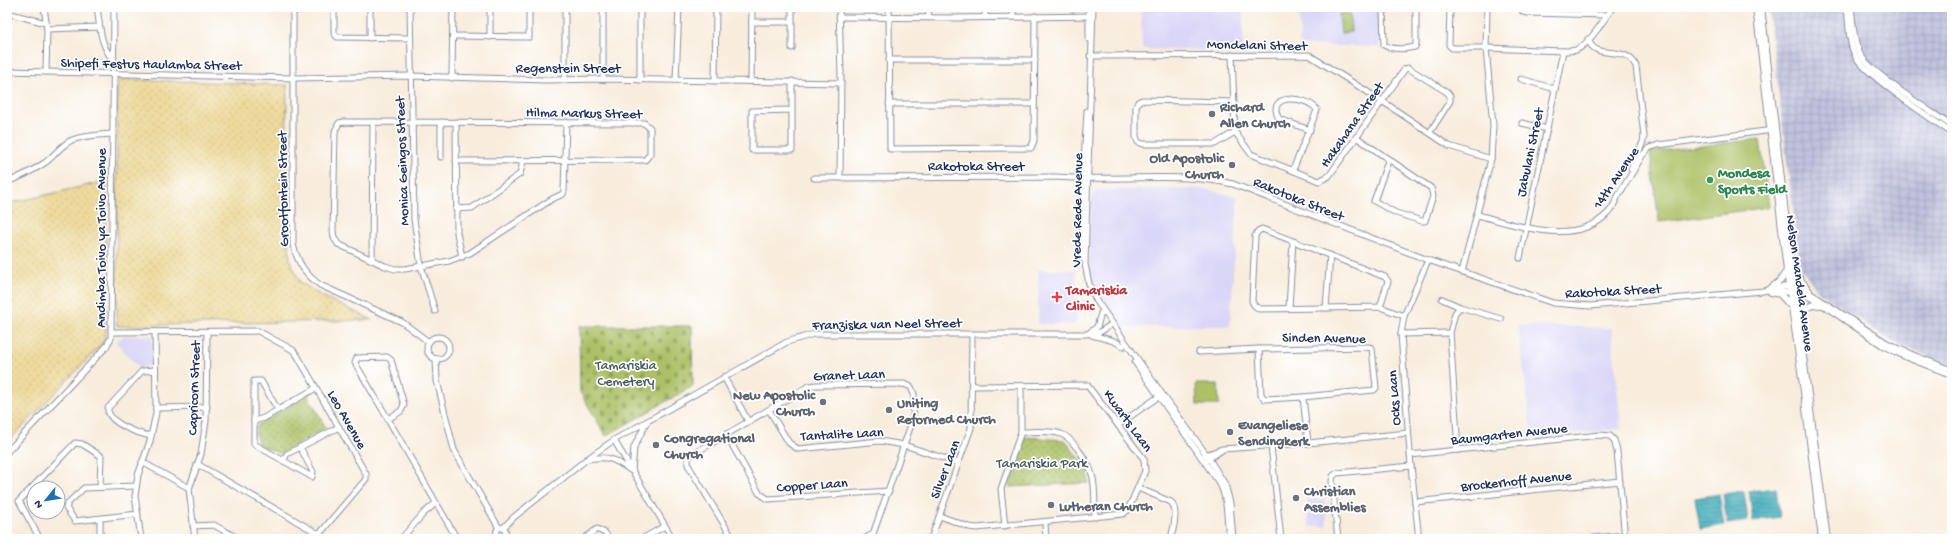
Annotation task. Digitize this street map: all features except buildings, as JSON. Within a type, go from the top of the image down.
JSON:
[{"type":"main road","name":"Nelson Mandela Avenue","points":[[1756,7],[1773,130]]},
{"type":"main road","name":"Nelson Mandela Avenue","points":[[1761,7],[1789,268],[1798,318],[1827,539]]},
{"type":"main road","points":[[1792,308],[1784,297],[1770,290],[1780,281],[1789,268],[1809,291]]},
{"type":"main road","name":"Nelson Mandela Avenue","points":[[1792,289],[1792,308],[1822,539]]},
{"type":"main road","points":[[1798,318],[1803,309],[1808,306],[1823,305]]},
{"type":"street","points":[[44,7],[47,29],[46,72]]},
{"type":"street","points":[[98,7],[103,45],[114,61]]},
{"type":"street","name":"Andimba Toivo ya Toivo Avenue","points":[[7,452],[106,347],[112,332],[112,134],[114,7]]},
{"type":"street","name":"Grootfontein Street","points":[[293,7],[293,245],[296,257],[310,278],[320,285],[402,322],[429,342]]},
{"type":"street","points":[[334,7],[334,33],[337,37],[410,38]]},
{"type":"street","points":[[370,7],[370,38]]},
{"type":"street","name":"Monica Geingos Street","points":[[410,7],[410,76],[413,122],[414,219],[421,266],[436,311]]},
{"type":"street","points":[[452,78],[453,7]]},
{"type":"street","points":[[490,7],[490,37]]},
{"type":"street","points":[[453,36],[530,37],[528,7]]},
{"type":"street","points":[[564,7],[565,80]]},
{"type":"street","points":[[603,7],[603,79]]},
{"type":"street","points":[[640,7],[640,80]]},
{"type":"street","points":[[676,80],[679,7]]},
{"type":"street","points":[[715,81],[716,7]]},
{"type":"street","points":[[752,7],[752,81]]},
{"type":"street","points":[[792,7],[792,48]]},
{"type":"street","points":[[840,7],[840,178]]},
{"type":"street","points":[[889,7],[890,149],[1031,148],[1034,141],[1035,16]]},
{"type":"street","points":[[928,7],[929,17]]},
{"type":"street","points":[[985,7],[985,16]]},
{"type":"street","points":[[1013,7],[1013,16]]},
{"type":"street","name":"Vrede Rede Avenue","points":[[1089,7],[1091,16]]},
{"type":"street","name":"Vrede Rede Avenue","points":[[1092,7],[1082,264],[1086,286],[1101,313],[1160,395]]},
{"type":"street","points":[[1383,7],[1384,45],[1388,48],[1415,47],[1416,7]]},
{"type":"street","points":[[1450,7],[1449,45],[1452,48],[1563,51],[1575,50],[1588,39],[1613,7]]},
{"type":"street","points":[[1462,272],[1478,215],[1491,160],[1493,125],[1486,48],[1487,7]]},
{"type":"street","points":[[1520,7],[1523,12],[1528,13],[1607,15]]},
{"type":"street","points":[[1847,7],[1853,50],[1857,60],[1894,91],[1952,133]]},
{"type":"street","points":[[1851,7],[1857,48],[1862,58],[1897,88],[1952,126]]},
{"type":"street","points":[[7,13],[46,23]]},
{"type":"street","points":[[840,17],[1091,16]]},
{"type":"street","points":[[752,22],[791,22]]},
{"type":"street","points":[[47,29],[100,27]]},
{"type":"street","points":[[1588,39],[1590,45],[1598,51],[1626,55],[1636,66],[1643,142],[1623,188]]},
{"type":"street","name":"Jabulani Street","points":[[1520,258],[1563,51]]},
{"type":"street","points":[[1232,55],[1234,132],[1215,144],[1143,144],[1138,142],[1136,138],[1136,106],[1138,102],[1142,100],[1233,102]]},
{"type":"street","name":"Mondelani Street","points":[[1090,56],[1309,55],[1430,132],[1454,149],[1491,160]]},
{"type":"street","points":[[889,60],[1035,60]]},
{"type":"street","name":"Hakahana Street","points":[[1234,132],[1251,154],[1319,181],[1324,180],[1329,176],[1405,69],[1412,69],[1447,92],[1450,96],[1450,101],[1430,132]]},
{"type":"street","name":"Shipefi Festus Haulamba Street","points":[[7,71],[294,78]]},
{"type":"street","name":"Regenstein Street","points":[[294,78],[410,76],[565,80],[792,81],[841,83]]},
{"type":"street","points":[[1521,80],[1555,88]]},
{"type":"street","points":[[792,81],[792,110],[792,150],[752,150],[752,111],[792,110]]},
{"type":"street","points":[[1293,170],[1310,130],[1317,110],[1314,106],[1307,102],[1283,99],[1279,101],[1277,104],[1276,114],[1279,119],[1310,130]]},
{"type":"street","points":[[889,104],[1034,104]]},
{"type":"street","name":"Hilma Markus Street","points":[[372,260],[338,244],[333,231],[336,126],[344,122],[644,123],[650,128],[650,154],[645,160],[456,161]]},
{"type":"street","points":[[373,122],[372,260],[395,269],[405,270],[462,257],[552,199],[563,194],[566,122]]},
{"type":"street","points":[[441,122],[441,157]]},
{"type":"street","points":[[456,122],[456,209],[458,238],[462,257]]},
{"type":"street","points":[[1522,123],[1547,129]]},
{"type":"street","name":"14th Avenue","points":[[1478,215],[1526,227],[1558,232],[1582,229],[1595,224],[1608,214],[1649,148],[1658,145],[1773,130]]},
{"type":"street","points":[[7,182],[47,161],[60,148],[73,140],[81,137],[112,134]]},
{"type":"street","points":[[1356,137],[1388,161],[1425,184],[1433,192],[1432,203],[1425,221],[1396,213],[1374,201],[1388,161]]},
{"type":"street","points":[[456,209],[472,208],[520,174],[523,161]]},
{"type":"street","name":"Rakotoka Street","points":[[814,178],[1161,178],[1225,182],[1428,260],[1536,298],[1564,305],[1590,306],[1770,290],[1792,289],[1809,291],[1887,343],[1912,355],[1952,370]]},
{"type":"street","name":"Vrede Rede Avenue","points":[[1085,179],[1085,264],[1089,284],[1096,300],[1123,346],[1215,468],[1227,491],[1233,539]]},
{"type":"street","points":[[1380,308],[1388,281],[1387,279],[1367,269],[1262,229],[1258,231],[1255,236],[1252,301],[1259,309],[1380,308],[1404,316]]},
{"type":"street","points":[[1289,308],[1293,241]]},
{"type":"street","points":[[1326,308],[1330,255]]},
{"type":"street","name":"Ocks Laan","points":[[1419,539],[1408,433],[1401,334],[1404,316],[1428,260]]},
{"type":"street","name":"Rakotoka Street","points":[[1792,289],[1823,305],[1882,345],[1908,358],[1952,376]]},
{"type":"street","points":[[1442,299],[1460,307],[1501,319]]},
{"type":"street","points":[[1458,450],[1450,333],[1456,314],[1460,307]]},
{"type":"street","points":[[1086,334],[1097,327],[1101,313]]},
{"type":"street","name":"Franziska van Neel Street","points":[[492,539],[501,534],[587,459],[614,440],[787,342],[814,334],[1086,334],[1100,332],[1110,325]]},
{"type":"street","name":"Leo Avenue","points":[[112,332],[263,332],[296,352],[366,474],[366,479],[319,533],[314,532],[197,464]]},
{"type":"street","points":[[141,539],[135,496],[142,462],[151,436],[156,408],[155,332]]},
{"type":"street","name":"Capricorn Street","points":[[195,539],[189,488],[204,438],[207,407],[208,332]]},
{"type":"street","points":[[1401,334],[1450,333]]},
{"type":"street","name":"Silver Laan","points":[[931,539],[971,428],[972,334]]},
{"type":"street","points":[[1086,334],[1102,337],[1123,346]]},
{"type":"street","points":[[439,337],[446,341],[448,345],[445,356],[436,359],[432,358],[427,352],[429,342],[433,338],[439,337]]},
{"type":"street","name":"Sinden Avenue","points":[[1199,352],[1259,349],[1368,347],[1372,348],[1376,388],[1374,390],[1303,397],[1262,398],[1259,349]]},
{"type":"street","points":[[388,419],[401,411],[404,406],[391,360],[387,357],[357,358],[355,363],[457,539]]},
{"type":"street","points":[[436,359],[437,381],[454,450],[501,534]]},
{"type":"street","points":[[151,436],[136,432],[112,418],[108,408],[142,371],[155,370]]},
{"type":"street","points":[[724,377],[748,421]]},
{"type":"street","points":[[278,410],[261,381],[256,380],[254,383],[254,444],[309,477],[313,476],[313,472],[300,447]]},
{"type":"street","name":"Granet Laan","points":[[733,539],[688,465],[688,457],[809,386],[904,384],[911,387],[914,394],[913,419],[873,534],[864,539]]},
{"type":"street","name":"Kwarts Laan","points":[[940,516],[969,527],[1045,523],[1126,512],[1138,488],[1145,465],[1144,459],[1087,385],[972,386]]},
{"type":"street","points":[[1005,526],[1002,483],[1021,432],[1021,386]]},
{"type":"street","points":[[254,420],[259,420],[316,388]]},
{"type":"street","points":[[1118,425],[1160,395]]},
{"type":"street","points":[[1303,397],[1308,443]]},
{"type":"street","points":[[156,408],[207,407]]},
{"type":"street","name":"Tantalite Laan","points":[[769,410],[789,443],[798,449],[880,441],[904,445],[958,463]]},
{"type":"street","points":[[632,472],[634,447],[647,421]]},
{"type":"street","points":[[282,461],[287,454],[339,427]]},
{"type":"street","points":[[1021,432],[1056,433],[1063,434],[1070,439],[1089,463],[1094,478],[1095,517]]},
{"type":"street","points":[[1206,457],[1220,451],[1408,433]]},
{"type":"street","name":"Copper Laan","points":[[726,434],[763,498],[768,499],[889,491]]},
{"type":"street","name":"Baumgarten Avenue","points":[[1410,455],[1600,435],[1610,436],[1614,440],[1617,451],[1620,481]]},
{"type":"street","points":[[614,440],[673,539]]},
{"type":"street","points":[[40,539],[19,501],[75,443],[82,444],[100,456],[100,487]]},
{"type":"street","points":[[1271,446],[1281,539]]},
{"type":"street","points":[[1215,468],[1215,459],[1220,451]]},
{"type":"street","points":[[587,459],[604,456],[613,459],[632,472]]},
{"type":"street","name":"Vrede Rede Avenue","points":[[1206,457],[1224,490],[1229,539]]},
{"type":"street","points":[[142,462],[189,488]]},
{"type":"street","points":[[1338,539],[1332,481],[1333,476],[1337,473],[1411,466]]},
{"type":"street","points":[[1585,539],[1625,537],[1620,481]]},
{"type":"street","name":"Brockerhoff Avenue","points":[[1415,502],[1620,481]]},
{"type":"street","points":[[136,486],[81,489],[68,503],[66,508],[75,521],[138,514]]},
{"type":"street","points":[[1138,488],[1171,502],[1174,505],[1175,511],[1171,539]]},
{"type":"street","points":[[400,539],[424,513],[436,503]]},
{"type":"street","points":[[97,539],[100,534],[100,519]]},
{"type":"street","points":[[1045,523],[1046,539]]},
{"type":"street","points":[[193,526],[214,525],[239,539]]},
{"type":"street","points":[[642,539],[665,526]]},
{"type":"street","points":[[584,539],[597,529],[605,532],[609,539]]},
{"type":"shaded area","points":[[1141,7],[1243,7],[1243,51],[1142,49]]},
{"type":"shaded area","points":[[1299,7],[1379,7],[1379,47],[1300,45]]},
{"type":"shaded area","points":[[1768,7],[1952,7],[1952,366],[1892,342],[1816,290],[1800,266]]},
{"type":"shaded area","points":[[1204,189],[1238,197],[1230,326],[1120,327],[1095,291],[1088,269],[1092,196],[1097,190]]},
{"type":"shaded area","name":"Tamariskia Clinic","points":[[1038,270],[1076,270],[1076,324],[1038,324]]},
{"type":"shaded area","points":[[1518,325],[1612,328],[1621,429],[1532,437]]},
{"type":"shaded area","points":[[152,335],[152,363],[145,367],[138,367],[116,342],[123,336]]},
{"type":"shaded area","points":[[1325,499],[1327,526],[1309,527],[1307,500]]},
{"type":"green space","points":[[1350,13],[1351,32],[1341,33],[1339,14]]},
{"type":"green space","name":"Mondesa Sports Field","points":[[1760,139],[1769,207],[1659,222],[1650,152]]},
{"type":"green space","name":"Tamariskia Cemetery","points":[[579,326],[692,326],[693,386],[606,436],[580,392]]},
{"type":"green space","points":[[1196,384],[1218,384],[1219,405],[1197,405]]},
{"type":"green space","points":[[308,395],[326,428],[280,454],[260,445],[256,434],[256,429],[259,424]]},
{"type":"green space","name":"Tamariskia Park","points":[[1025,437],[1065,440],[1088,471],[1089,483],[1009,487]]},
{"type":"sand","points":[[117,79],[287,85],[286,195],[290,261],[300,282],[320,295],[372,320],[117,326]]},
{"type":"sand","points":[[106,181],[106,331],[103,343],[7,443],[7,204]]},
{"type":"water","points":[[1776,488],[1780,517],[1753,521],[1749,491]]},
{"type":"water","points":[[1744,491],[1748,521],[1727,524],[1723,494]]},
{"type":"water","points":[[1719,494],[1724,525],[1700,529],[1695,498]]},
{"type":"place","name":"Richard Allen Church","points":[[1212,114]]},
{"type":"place","name":"Old Apostolic Church","points":[[1232,165]]},
{"type":"place","name":"Mondesa Sports Field","points":[[1710,180]]},
{"type":"place","name":"Tamariskia Clinic","points":[[1057,297]]},
{"type":"place","name":"New Apostolic Church","points":[[823,402]]},
{"type":"place","name":"Uniting Reformed Church","points":[[889,410]]},
{"type":"place","name":"Evangeliese Sendingkerk","points":[[1230,432]]},
{"type":"place","name":"Congregational Church","points":[[656,445]]},
{"type":"place","name":"Christian Assemblies","points":[[1296,498]]},
{"type":"place","name":"Lutheran Church","points":[[1051,505]]}]
